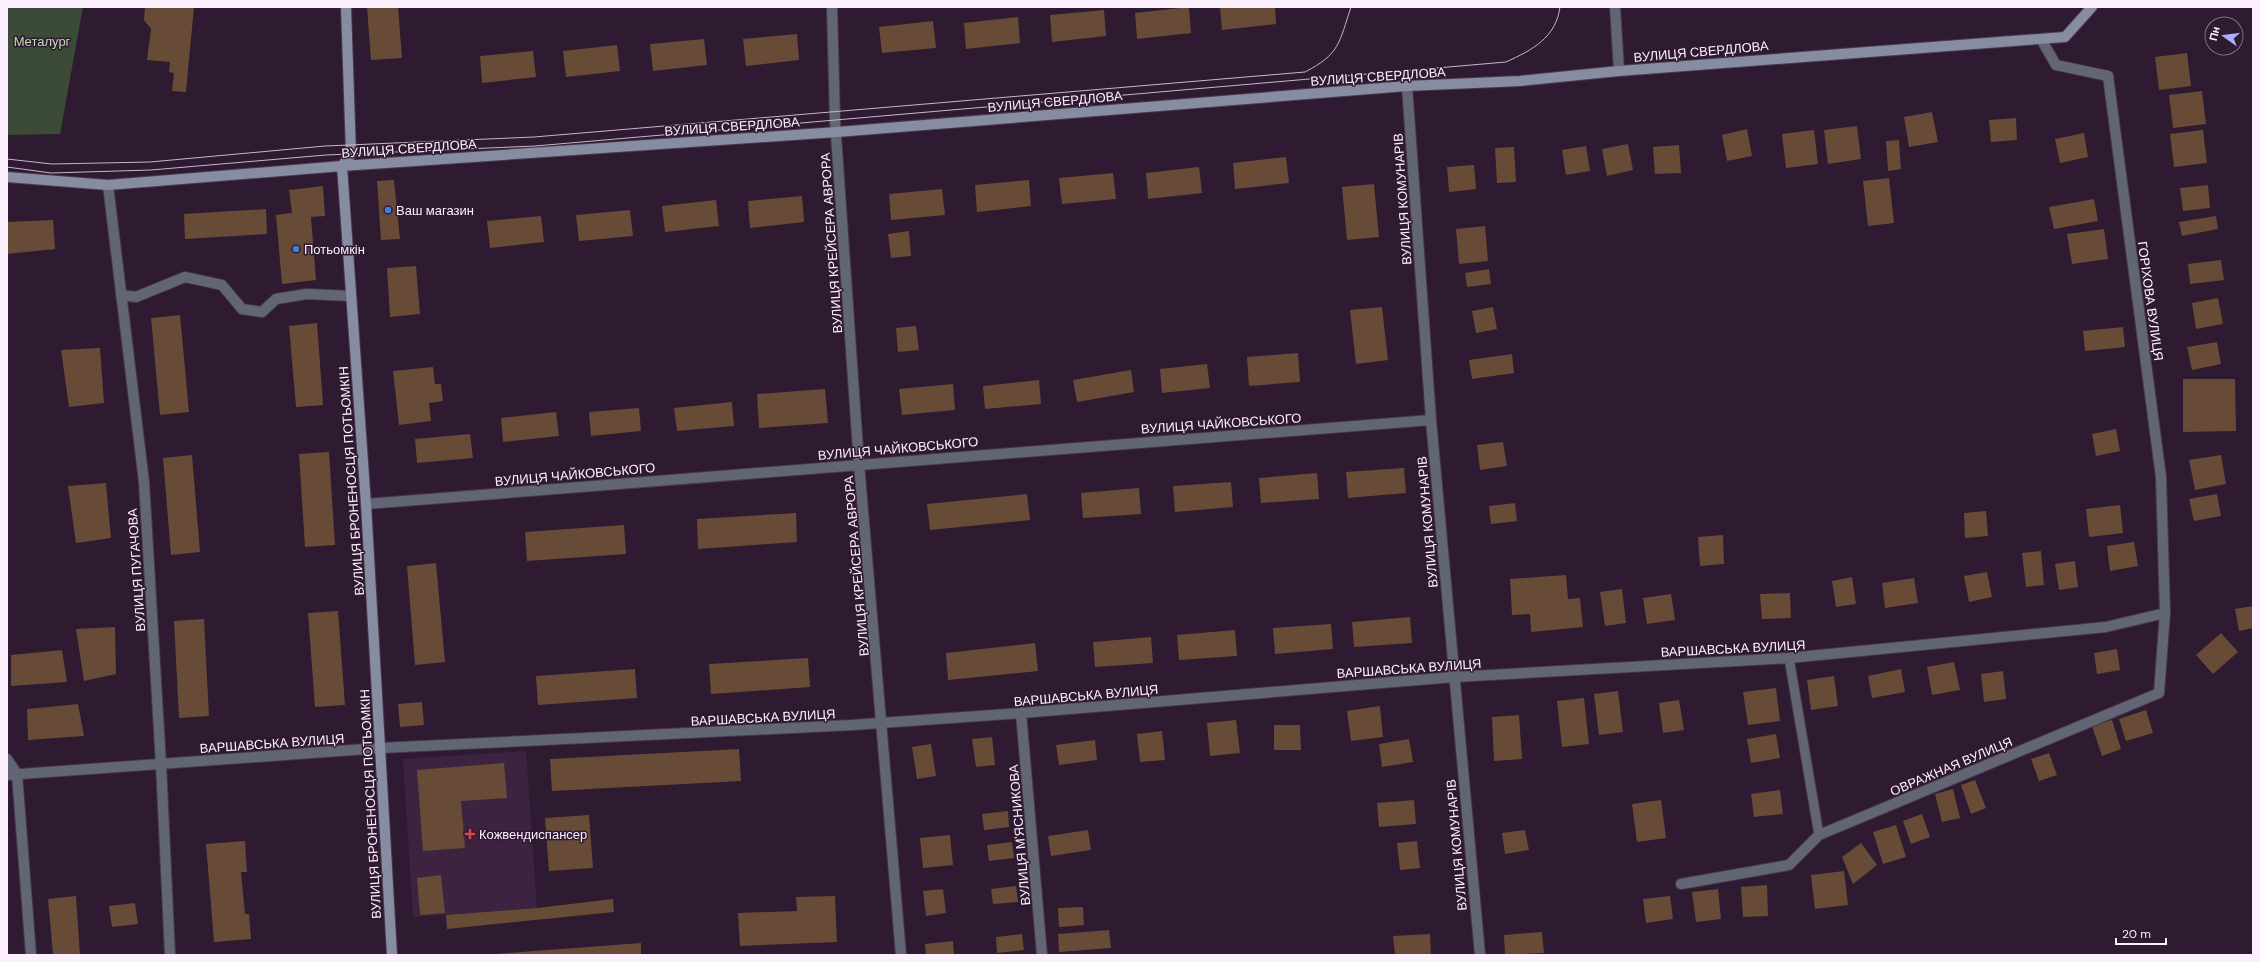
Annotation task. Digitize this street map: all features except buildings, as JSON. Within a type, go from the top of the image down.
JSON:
[{"type":"street","name":"ВУЛИЦЯ БРОНЕНОСЦЯ ПОТЬОМКІН","points":[[346,7],[350,154],[342,166],[366,504],[392,955]]},
{"type":"street","name":"ВУЛИЦЯ КРЕЙСЕРА АВРОРА","points":[[832,7],[835,120],[859,464],[883,723],[901,955]]},
{"type":"street","points":[[1615,7],[1619,71]]},
{"type":"street","name":"ВУЛИЦЯ СВЕРДЛОВА","points":[[7,177],[108,185],[342,166],[837,132],[1406,86],[1520,81],[1619,71],[2041,39],[2065,37],[2092,7]]},
{"type":"street","name":"ГОРІХОВА ВУЛИЦЯ","points":[[2041,39],[2056,65],[2108,76],[2161,478],[2164,613]]},
{"type":"street","name":"ВУЛИЦЯ КОМУНАРІВ","points":[[1406,86],[1432,420],[1480,955]]},
{"type":"street","name":"ВУЛИЦЯ ПУГАЧОВА","points":[[108,185],[144,482],[161,764],[170,955]]},
{"type":"street","points":[[121,295],[136,297],[185,278],[222,285],[242,309],[262,312],[276,299],[307,294],[351,296]]},
{"type":"street","name":"ВУЛИЦЯ ЧАЙКОВСЬКОГО","points":[[366,504],[1432,420]]},
{"type":"street","name":"ВАРШАВСЬКА ВУЛИЦЯ","points":[[12,775],[380,748],[883,723],[1454,677],[1789,658],[2106,627],[2164,613]]},
{"type":"street","name":"ОВРАЖНАЯ ВУЛИЦЯ","points":[[1681,884],[1789,864],[1819,835],[2159,693],[2164,613]]},
{"type":"street","name":"ВУЛИЦЯ М'ЯСНИКОВА","points":[[1021,713],[1042,955]]},
{"type":"street","points":[[7,759],[12,775],[31,955]]},
{"type":"lane","points":[[1789,658],[1819,835]]},
{"type":"shaded area","name":"Кожвендиспансер","points":[[526,751],[537,908],[413,917],[403,759]]},
{"type":"green space","name":"Металург","points":[[7,7],[83,7],[60,134],[7,135]]},
{"type":"tram line","points":[[7,159],[52,164],[150,162],[325,146],[534,137],[1305,72],[1317,66],[1332,53],[1337,46],[1351,7]]},
{"type":"tram line","points":[[7,167],[51,173],[151,170],[326,155],[535,146],[1506,62],[1525,53],[1548,35],[1558,18],[1560,7]]},
{"type":"place","name":"Ваш магазин","points":[[388,210]]},
{"type":"place","name":"Потьомкін","points":[[296,249]]},
{"type":"place","name":"Кожвендиспансер","points":[[470,834]]}]
